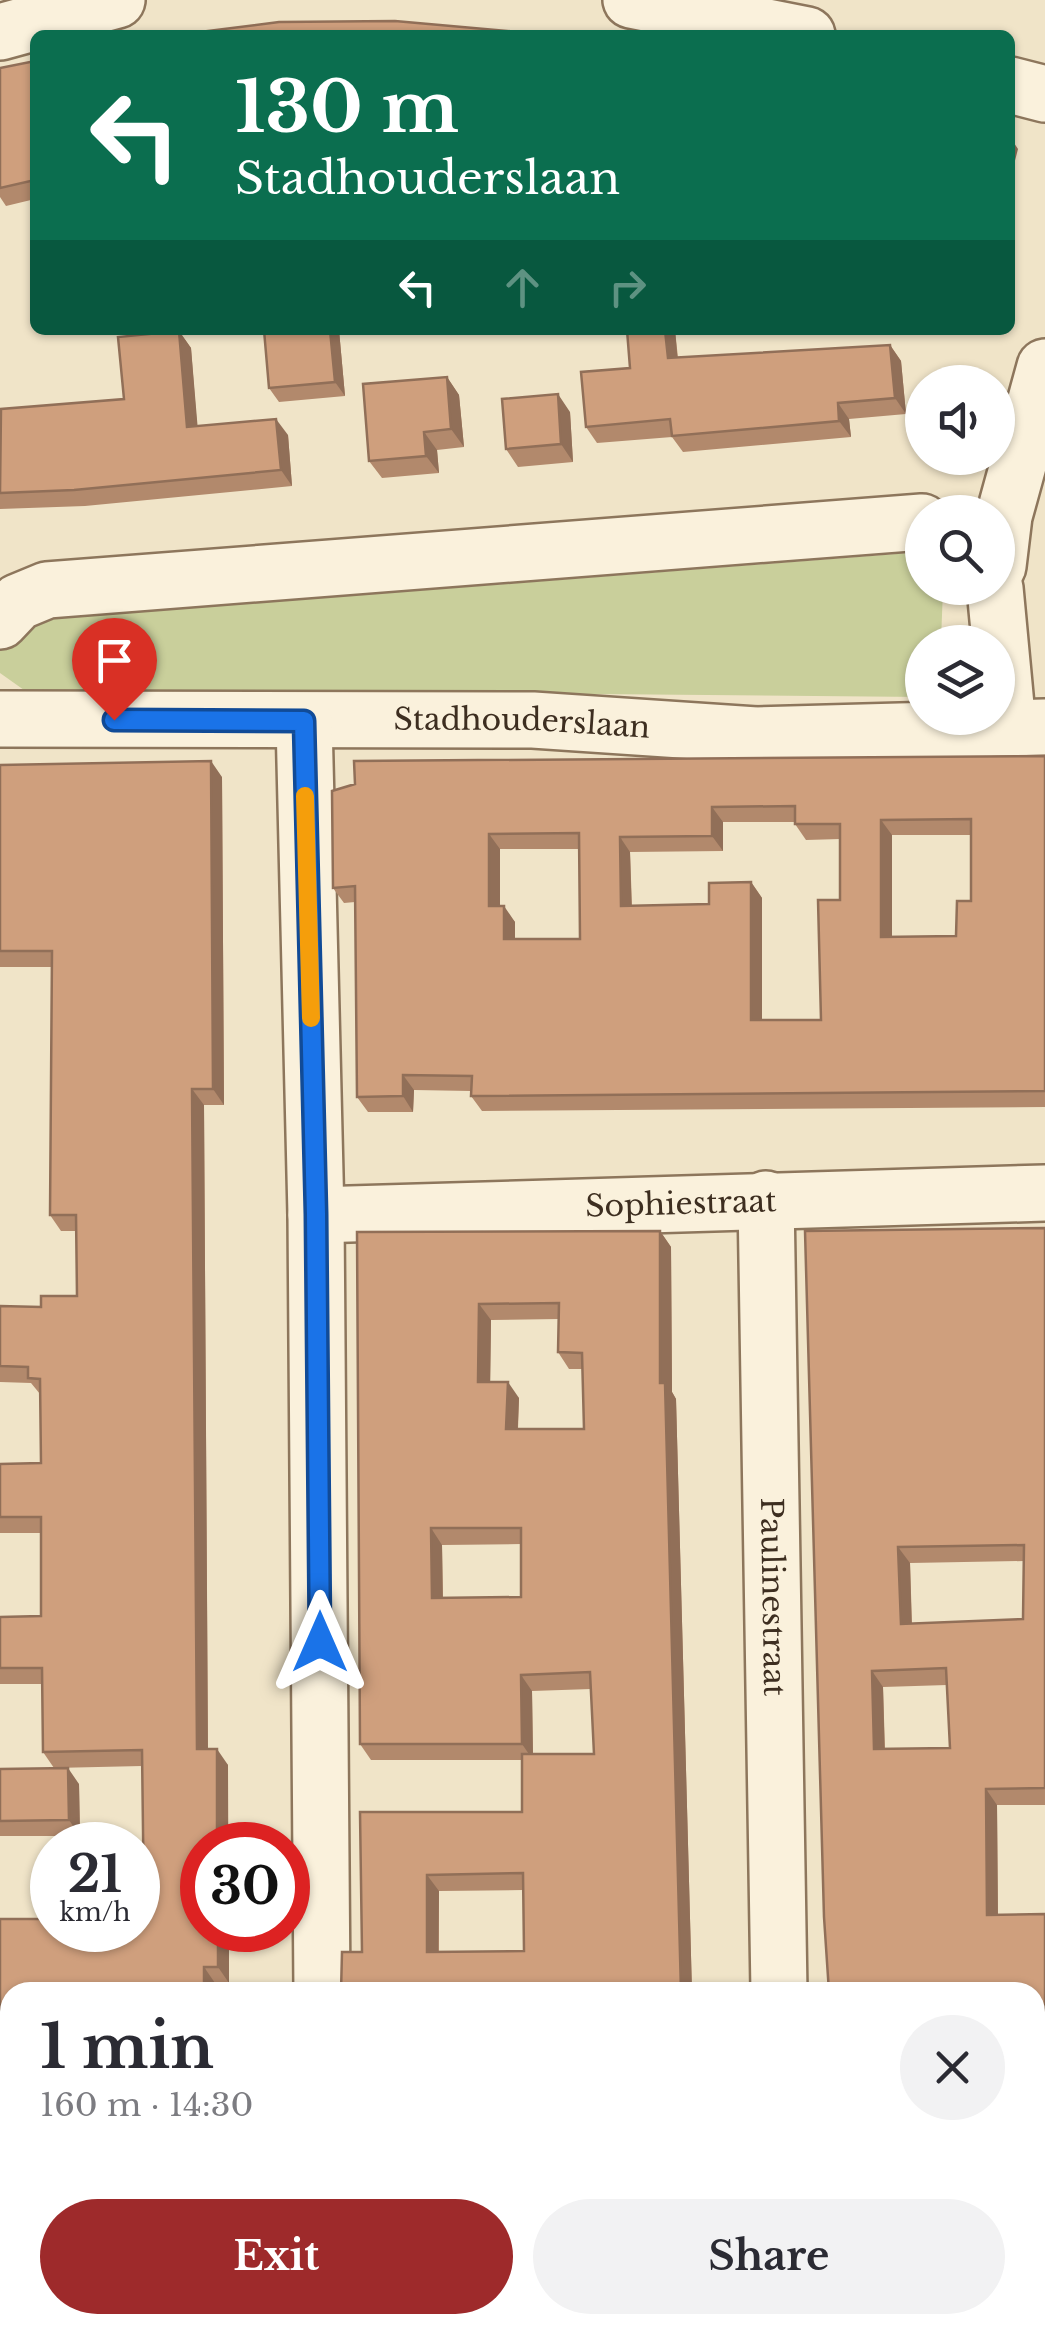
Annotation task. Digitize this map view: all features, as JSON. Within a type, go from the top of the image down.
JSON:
[{"type":"street","points":[[0,32],[117,0]]},
{"type":"street","points":[[631,0],[702,7],[788,30]]},
{"type":"street","points":[[1015,86],[1045,94]]},
{"type":"street","points":[[1010,495],[1045,367]]},
{"type":"street","points":[[0,621],[18,602],[48,590],[905,523]]},
{"type":"street","points":[[999,605],[1026,727]]},
{"type":"street","name":"Stadhouderslaan","points":[[0,720],[533,720],[756,734],[1026,727]]},
{"type":"street","points":[[304,721],[316,1214],[322,1982]]},
{"type":"street","name":"Sophiestraat","points":[[316,1214],[1045,1193]]},
{"type":"street","name":"Paulinestraat","points":[[766,1199],[779,1982]]},
{"type":"green space","points":[[905,553],[905,605],[942,605],[942,625],[905,625],[905,697],[380,692],[31,695],[0,673],[0,633],[7,622]]},
{"type":"building","points":[[395,21],[497,30],[216,30],[279,22]]},
{"type":"building","points":[[30,62],[30,181],[0,188],[0,68]]},
{"type":"building","points":[[179,335],[187,427],[276,419],[281,470],[74,490],[0,493],[1,409],[124,399],[118,337]]},
{"type":"building","points":[[264,335],[330,335],[335,382],[269,388]]},
{"type":"building","points":[[627,335],[666,335],[668,358],[890,345],[895,398],[838,403],[839,421],[672,436],[670,419],[586,427],[581,372],[630,368]]},
{"type":"building","points":[[447,377],[451,429],[424,432],[426,456],[369,461],[363,384]]},
{"type":"building","points":[[558,394],[561,444],[506,449],[502,399]]},
{"type":"building","points":[[1045,756],[1045,1091],[471,1096],[472,1076],[403,1075],[403,1096],[357,1097],[355,886],[333,888],[332,791],[355,784],[354,761]],"holes":[[[795,806],[795,824],[840,824],[840,900],[818,900],[821,1020],[751,1020],[751,882],[709,883],[709,904],[621,906],[620,837],[712,836],[712,807]],[[971,819],[971,901],[957,901],[956,936],[881,937],[881,820]],[[579,833],[580,939],[504,939],[504,906],[489,906],[489,834]]]},
{"type":"building","points":[[211,761],[213,1089],[192,1089],[197,1749],[217,1749],[217,1822],[180,1822],[180,1952],[218,1952],[218,1967],[204,1967],[204,1982],[0,1982],[0,1919],[30,1919],[30,1952],[160,1952],[160,1822],[143,1822],[142,1750],[43,1752],[42,1668],[0,1668],[0,1617],[41,1616],[41,1517],[0,1517],[0,1464],[41,1463],[40,1379],[28,1378],[28,1367],[0,1366],[0,1306],[41,1307],[41,1296],[77,1296],[76,1215],[50,1215],[52,951],[0,951],[0,765]]},
{"type":"building","points":[[1045,1228],[1045,1788],[986,1789],[987,1915],[1045,1914],[1045,1982],[828,1982],[805,1231]],"holes":[[[1024,1545],[1023,1619],[901,1624],[898,1547]],[[946,1668],[950,1748],[874,1749],[872,1671]]]},
{"type":"building","points":[[660,1231],[660,1383],[665,1383],[681,1982],[341,1982],[342,1952],[362,1952],[360,1812],[522,1812],[522,1754],[594,1754],[590,1672],[521,1675],[522,1744],[360,1744],[357,1232]],"holes":[[[559,1303],[558,1352],[582,1353],[584,1429],[506,1429],[508,1382],[478,1382],[479,1304]],[[431,1528],[521,1528],[521,1597],[432,1598]],[[523,1873],[524,1951],[427,1952],[427,1875]]]},
{"type":"building","points":[[68,1768],[69,1820],[0,1821],[0,1769]]},
{"type":"slow traffic","points":[[305,796],[311,1018]]},
{"type":"route","points":[[114,720],[304,721],[316,1214],[320,1642]]}]
